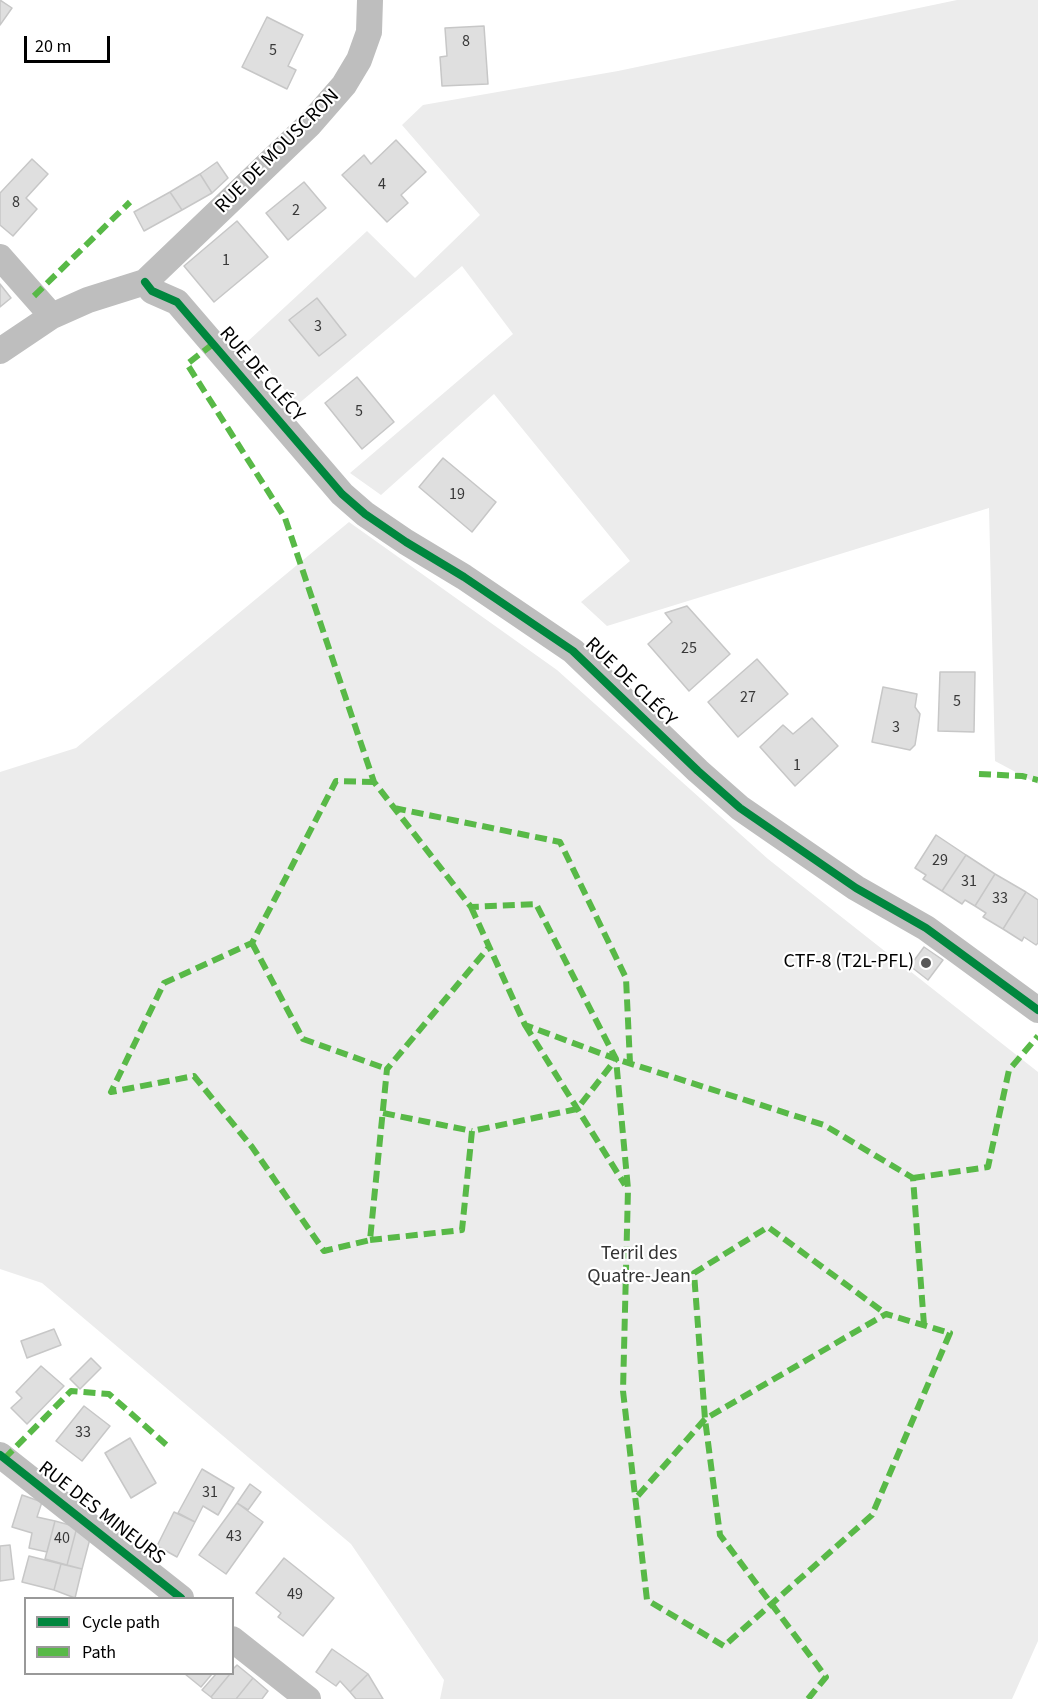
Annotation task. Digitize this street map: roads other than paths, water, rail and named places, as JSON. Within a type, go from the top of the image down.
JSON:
[{"type":"street","name":"RUE DE MOUSCRON","points":[[145,282],[310,124],[344,85],[359,60],[369,32],[370,0]]},
{"type":"street","points":[[0,257],[52,316]]},
{"type":"street","points":[[0,351],[52,316],[88,300],[145,282]]},
{"type":"street","name":"RUE DE CLÉCY","points":[[145,282],[152,291],[177,302],[342,494],[365,514],[464,577],[573,651],[698,771],[740,808],[856,888],[926,928],[1038,1010]]},
{"type":"street","name":"RUE DES MINEURS","points":[[0,1455],[178,1597]]},
{"type":"street","points":[[234,1641],[308,1699]]},
{"type":"place","name":"CTF-8 (T2L-PFL)","points":[[926,963]]},
{"type":"park label","name":"Terril des Quatre-Jean","points":[[639,1266]]}]
